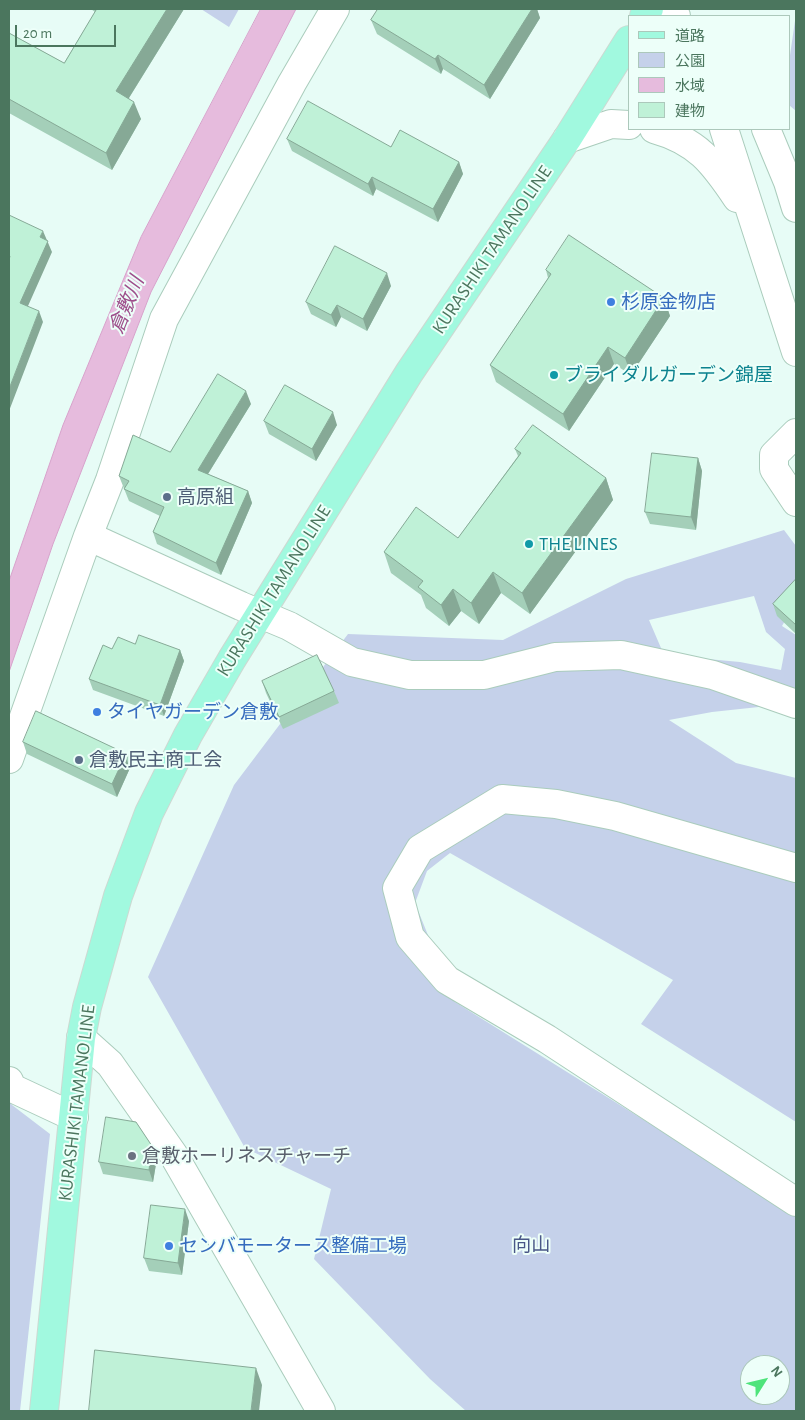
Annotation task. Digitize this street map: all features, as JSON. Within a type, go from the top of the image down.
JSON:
[{"type":"main road","name":"KURASHIKI TAMANO LINE","points":[[44,1411],[81,1038],[87,1007],[118,896],[149,813],[188,735],[260,614],[409,373],[566,139],[628,42]]},
{"type":"street","points":[[9,759],[88,536],[110,480],[164,319],[292,83],[335,9]]},
{"type":"street","points":[[566,139],[611,124],[628,125]]},
{"type":"street","points":[[657,130],[693,144],[720,173],[753,222]]},
{"type":"street","points":[[724,130],[796,352]]},
{"type":"street","points":[[766,130],[788,182],[796,208]]},
{"type":"street","points":[[796,433],[774,455],[774,469],[796,502]]},
{"type":"street","points":[[88,536],[289,626],[352,662],[410,674],[484,675],[555,657],[621,655],[713,675],[796,704]]},
{"type":"street","points":[[796,868],[614,816],[556,804],[502,799],[420,849],[397,888],[410,937],[447,980],[547,1039],[796,1202]]},
{"type":"street","points":[[81,1038],[110,1064],[173,1154],[322,1411]]},
{"type":"street","points":[[9,1081],[12,1088],[74,1117]]},
{"type":"green space","points":[[201,9],[239,9],[229,27]]},
{"type":"green space","points":[[796,14],[796,111],[790,106],[790,55]]},
{"type":"green space","name":"向山","points":[[784,530],[796,546],[796,602],[782,626],[796,635],[796,703],[712,712],[669,720],[736,763],[796,778],[796,1122],[641,1024],[673,980],[450,853],[427,871],[415,903],[455,1002],[796,1215],[796,1411],[466,1411],[430,1379],[314,1259],[331,1189],[245,1148],[148,977],[234,785],[348,634],[503,640],[626,579]],"holes":[[[754,596],[766,632],[785,649],[781,670],[740,662],[664,655],[649,620]]]},
{"type":"green space","points":[[9,1100],[12,1105],[50,1134],[20,1411],[9,1411]]},
{"type":"water","name":"倉敷川","points":[[261,9],[296,9],[151,292],[53,544],[9,672],[9,581],[63,425],[141,237]]},
{"type":"building","points":[[97,9],[167,9],[116,91],[134,102],[106,153],[9,99],[9,33],[64,63]]},
{"type":"building","points":[[378,9],[532,9],[484,85],[438,55],[435,59],[371,20]]},
{"type":"building","points":[[308,101],[391,147],[400,130],[459,162],[433,209],[372,177],[368,184],[287,139]]},
{"type":"building","points":[[9,215],[43,231],[40,237],[48,241],[20,303],[39,311],[9,389],[10,256]]},
{"type":"building","points":[[569,235],[664,298],[625,358],[608,347],[563,414],[490,365],[551,274],[546,270]]},
{"type":"building","points":[[335,246],[387,273],[363,319],[337,305],[331,315],[306,302]]},
{"type":"building","points":[[218,374],[246,391],[198,470],[248,491],[216,563],[153,532],[164,507],[124,489],[129,481],[119,476],[133,435],[170,452]]},
{"type":"building","points":[[285,385],[333,412],[312,449],[264,421]]},
{"type":"building","name":"THE LINES","points":[[533,425],[606,478],[522,593],[493,572],[471,603],[453,589],[441,605],[418,587],[423,581],[384,552],[416,507],[458,538],[521,453],[515,449]]},
{"type":"building","points":[[652,453],[698,458],[691,517],[645,512]]},
{"type":"building","points":[[796,579],[796,625],[773,604]]},
{"type":"building","points":[[139,635],[180,650],[160,705],[89,679],[103,645],[112,649],[118,637],[135,644]]},
{"type":"building","points":[[317,655],[334,691],[279,717],[262,681]]},
{"type":"building","name":"倉敷民主商工会","points":[[36,711],[131,756],[125,756],[112,784],[23,742]]},
{"type":"building","name":"倉敷ホーリネスチャーチ","points":[[106,1117],[136,1122],[152,1146],[149,1170],[99,1162]]},
{"type":"building","name":"センバモータース整備工場","points":[[151,1205],[185,1209],[178,1263],[144,1258]]},
{"type":"building","points":[[95,1350],[256,1368],[251,1411],[89,1411]]},
{"type":"place","name":"杉原金物店","points":[[611,302]]},
{"type":"place","name":"ブライダルガーデン錦屋","points":[[554,375]]},
{"type":"place","name":"高原組","points":[[167,497]]},
{"type":"place","name":"THE LINES","points":[[529,544]]},
{"type":"place","name":"タイヤガーデン倉敷","points":[[97,712]]},
{"type":"place","name":"倉敷民主商工会","points":[[79,760]]},
{"type":"place","name":"倉敷ホーリネスチャーチ","points":[[132,1156]]},
{"type":"place","name":"センバモータース整備工場","points":[[169,1246]]}]
